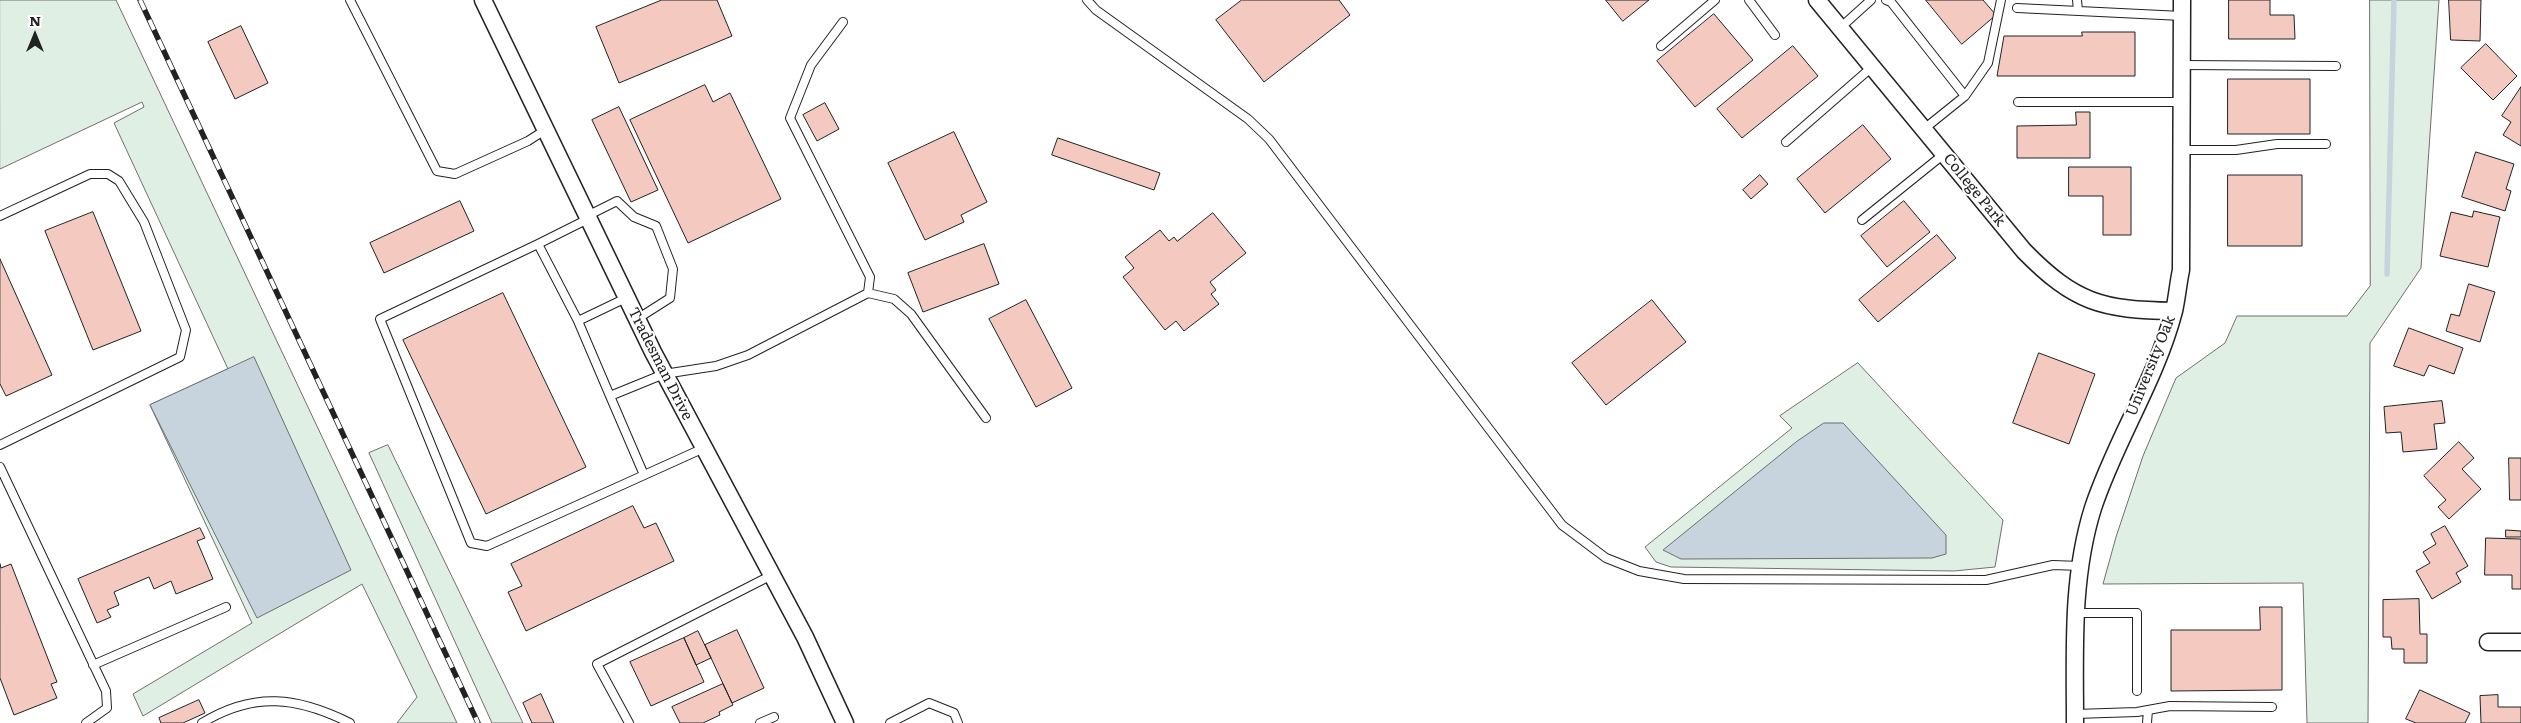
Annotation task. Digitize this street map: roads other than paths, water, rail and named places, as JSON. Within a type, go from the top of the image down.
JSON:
[{"type":"street","name":"College Park","points":[[1817,0],[2024,251],[2048,275],[2077,295],[2093,302],[2128,311],[2174,311]]},
{"type":"street","name":"Tradesman Drive","points":[[485,1],[544,130],[626,298],[664,374],[805,637],[845,723]]},
{"type":"street","name":"University Oak","points":[[2075,719],[2075,613],[2080,566],[2093,509],[2174,311],[2181,270],[2182,8]]},
{"type":"street","points":[[2488,642],[2521,642]]},
{"type":"lane","points":[[350,0],[438,171],[455,174],[528,141],[544,130]]},
{"type":"lane","points":[[1087,0],[1096,10],[1248,119],[1269,139],[1562,525],[1606,558],[1639,571],[1684,579],[1986,580],[2052,565],[2080,566]]},
{"type":"lane","points":[[1661,46],[1715,0]]},
{"type":"lane","points":[[1749,0],[1775,35]]},
{"type":"lane","points":[[1840,28],[1871,0]]},
{"type":"lane","points":[[1886,0],[1891,2],[1965,96]]},
{"type":"lane","points":[[1924,129],[1965,96],[1988,63],[2001,0]]},
{"type":"lane","points":[[2077,0],[2078,11]]},
{"type":"lane","points":[[2017,8],[2078,11],[2182,8]]},
{"type":"lane","points":[[843,22],[811,65],[790,118],[870,277],[868,293]]},
{"type":"lane","points":[[2182,65],[2336,66]]},
{"type":"lane","points":[[1786,142],[1872,67]]},
{"type":"lane","points":[[2018,102],[2182,102]]},
{"type":"lane","points":[[2181,150],[2236,150],[2277,144],[2326,144]]},
{"type":"lane","points":[[1862,220],[1944,154]]},
{"type":"lane","points":[[0,216],[90,174],[108,174],[119,181],[144,222],[186,330],[185,343],[180,357],[0,445]]},
{"type":"lane","points":[[637,319],[670,298],[673,269],[656,226],[634,217],[617,202],[538,244],[380,319],[472,543],[487,546],[704,448]]},
{"type":"lane","points":[[538,244],[578,321],[644,475]]},
{"type":"lane","points":[[610,396],[664,374],[716,366],[748,355],[868,293],[894,299],[911,314],[986,418]]},
{"type":"lane","points":[[578,321],[626,298]]},
{"type":"lane","points":[[0,467],[106,691],[107,708],[86,723]]},
{"type":"lane","points":[[629,723],[597,664],[772,575]]},
{"type":"lane","points":[[93,664],[226,607]]},
{"type":"lane","points":[[2075,613],[2137,613],[2137,691]]},
{"type":"lane","points":[[202,723],[246,704],[282,700],[322,709],[350,723]]},
{"type":"lane","points":[[890,723],[929,703],[954,713],[958,723]]},
{"type":"lane","points":[[2075,719],[2170,706],[2272,707]]},
{"type":"lane","points":[[2148,710],[2148,723]]},
{"type":"lane","points":[[760,723],[774,717]]},
{"type":"waterway","points":[[2387,274],[2394,0]]},
{"type":"railway","points":[[140,0],[478,723]]}]
